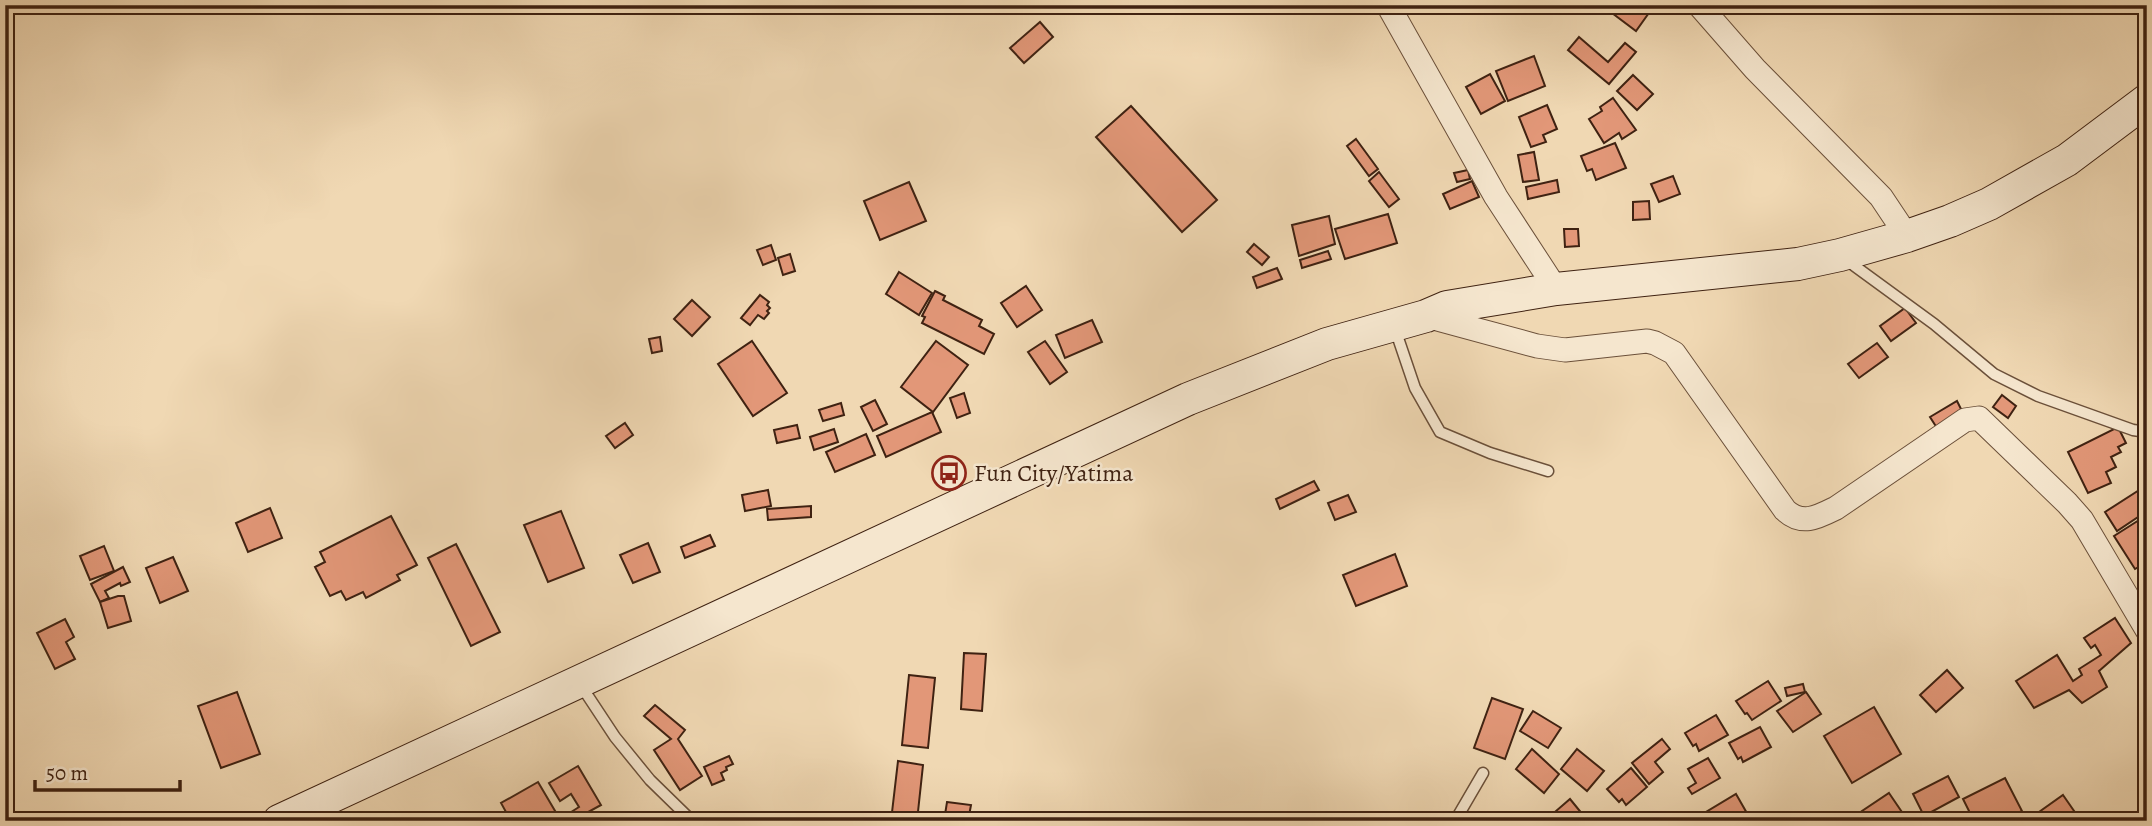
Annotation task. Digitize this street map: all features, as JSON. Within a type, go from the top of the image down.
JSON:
[{"type":"main road","points":[[279,821],[1188,399],[1327,344],[1393,323],[1426,316],[1447,307],[1556,289],[1798,264],[1907,236],[1989,204],[2067,160],[2147,100]]},
{"type":"street","points":[[1388,5],[1496,197],[1556,289]]},
{"type":"street","points":[[1699,5],[1755,69],[1881,197],[1907,236]]},
{"type":"street","points":[[1426,316],[1537,346],[1564,350],[1647,341],[1664,347],[1674,353],[1784,510],[1805,520],[1836,508],[1965,419],[1979,418],[2082,520],[2147,631]]},
{"type":"lane","points":[[1840,255],[1934,324],[1994,374],[2038,396],[2133,430],[2147,432]]},
{"type":"lane","points":[[1393,323],[1415,388],[1440,432],[1490,453],[1548,471]]},
{"type":"lane","points":[[579,682],[624,748],[650,780],[692,821]]},
{"type":"lane","points":[[1455,821],[1483,774]]},
{"type":"building","points":[[1617,5],[1645,5],[1651,10],[1636,31],[1612,13]]},
{"type":"building","points":[[1040,22],[1053,37],[1024,63],[1010,48]]},
{"type":"building","points":[[1579,37],[1608,62],[1625,43],[1636,52],[1609,84],[1568,50]]},
{"type":"building","points":[[1534,56],[1545,86],[1508,101],[1496,71]]},
{"type":"building","points":[[1490,74],[1505,101],[1481,114],[1466,87]]},
{"type":"building","points":[[1633,75],[1653,94],[1637,110],[1617,91]]},
{"type":"building","points":[[1613,98],[1636,130],[1622,139],[1619,133],[1604,143],[1589,119],[1602,111],[1600,107]]},
{"type":"building","points":[[1547,105],[1557,129],[1543,135],[1546,142],[1531,147],[1519,117]]},
{"type":"building","points":[[1131,106],[1217,200],[1182,232],[1096,137]]},
{"type":"building","points":[[1356,139],[1378,169],[1369,176],[1347,146]]},
{"type":"building","points":[[1615,143],[1626,168],[1596,180],[1592,169],[1587,171],[1581,156]]},
{"type":"building","points":[[1534,152],[1539,180],[1523,182],[1518,155]]},
{"type":"building","points":[[1468,170],[1470,179],[1457,182],[1454,173]]},
{"type":"building","points":[[1379,172],[1399,199],[1389,207],[1369,181]]},
{"type":"building","points":[[1673,176],[1680,194],[1659,202],[1651,184]]},
{"type":"building","points":[[1557,180],[1559,192],[1528,199],[1526,187]]},
{"type":"building","points":[[1472,181],[1479,197],[1450,209],[1443,194]]},
{"type":"building","points":[[909,182],[926,221],[880,240],[864,201]]},
{"type":"building","points":[[1649,201],[1650,219],[1633,220],[1633,202]]},
{"type":"building","points":[[1388,214],[1397,243],[1345,259],[1335,229]]},
{"type":"building","points":[[1329,216],[1335,244],[1299,256],[1292,225]]},
{"type":"building","points":[[1564,229],[1578,229],[1579,246],[1565,247]]},
{"type":"building","points":[[1254,244],[1269,257],[1262,265],[1247,252]]},
{"type":"building","points":[[771,245],[776,260],[763,265],[757,250]]},
{"type":"building","points":[[1328,251],[1331,259],[1302,268],[1300,260]]},
{"type":"building","points":[[790,254],[795,271],[783,275],[778,258]]},
{"type":"building","points":[[1277,268],[1282,279],[1257,288],[1253,277]]},
{"type":"building","points":[[899,272],[932,293],[919,315],[886,294]]},
{"type":"building","points":[[1026,286],[1042,310],[1017,327],[1001,303]]},
{"type":"building","points":[[935,291],[945,296],[943,300],[982,320],[979,326],[994,334],[984,354],[922,323],[925,317],[922,316]]},
{"type":"building","points":[[760,295],[769,302],[769,313],[764,319],[758,315],[750,325],[741,318]]},
{"type":"building","points":[[692,300],[710,317],[692,336],[674,319]]},
{"type":"building","points":[[1905,308],[1916,323],[1891,341],[1880,326]]},
{"type":"building","points":[[1092,320],[1102,342],[1065,358],[1056,335]]},
{"type":"building","points":[[660,337],[662,351],[652,353],[649,339]]},
{"type":"building","points":[[752,341],[787,393],[753,416],[718,364]]},
{"type":"building","points":[[936,341],[968,365],[933,412],[901,387]]},
{"type":"building","points":[[1045,341],[1067,372],[1050,384],[1028,352]]},
{"type":"building","points":[[1877,343],[1888,357],[1859,378],[1848,364]]},
{"type":"building","points":[[964,393],[970,413],[957,418],[950,398]]},
{"type":"building","points":[[2002,395],[2016,406],[2008,418],[1993,407]]},
{"type":"building","points":[[875,400],[887,424],[873,431],[861,407]]},
{"type":"building","points":[[1957,401],[1963,413],[1937,428],[1930,417]]},
{"type":"building","points":[[841,403],[844,415],[823,421],[819,410]]},
{"type":"building","points":[[932,412],[941,432],[886,457],[877,436]]},
{"type":"building","points":[[625,423],[633,435],[615,448],[606,436]]},
{"type":"building","points":[[797,425],[800,438],[777,443],[774,430]]},
{"type":"building","points":[[2118,427],[2126,443],[2118,447],[2121,452],[2111,457],[2116,467],[2106,472],[2111,483],[2088,493],[2068,452]]},
{"type":"building","points":[[834,429],[838,442],[814,450],[810,437]]},
{"type":"building","points":[[866,434],[875,455],[835,472],[826,452]]},
{"type":"building","points":[[1314,481],[1319,490],[1280,509],[1276,499]]},
{"type":"building","points":[[2147,485],[2147,511],[2117,531],[2105,512]]},
{"type":"building","points":[[768,490],[771,506],[745,511],[742,495]]},
{"type":"building","points":[[1348,495],[1356,512],[1335,520],[1328,503]]},
{"type":"building","points":[[811,506],[811,517],[768,520],[767,509]]},
{"type":"building","points":[[270,508],[282,538],[248,552],[236,523]]},
{"type":"building","points":[[561,511],[584,568],[548,582],[524,525]]},
{"type":"building","points":[[2147,515],[2147,562],[2135,569],[2114,536]]},
{"type":"building","points":[[391,516],[417,565],[397,575],[400,580],[366,598],[363,592],[346,600],[341,591],[330,596],[315,567],[325,562],[320,552]]},
{"type":"building","points":[[710,535],[715,546],[685,558],[681,547]]},
{"type":"building","points":[[648,543],[660,572],[633,583],[620,555]]},
{"type":"building","points":[[456,544],[500,632],[471,646],[428,558]]},
{"type":"building","points":[[104,546],[114,571],[90,580],[80,556]]},
{"type":"building","points":[[1395,554],[1407,586],[1356,606],[1343,575]]},
{"type":"building","points":[[173,557],[188,591],[160,603],[146,568]]},
{"type":"building","points":[[123,567],[130,582],[121,586],[120,583],[105,591],[109,598],[100,602],[91,584]]},
{"type":"building","points":[[124,596],[131,621],[108,628],[100,602]]},
{"type":"building","points":[[2115,618],[2131,643],[2099,671],[2107,687],[2082,703],[2069,690],[2034,708],[2016,681],[2057,655],[2073,681],[2082,675],[2079,669],[2101,655],[2095,645],[2091,648],[2084,638]]},
{"type":"building","points":[[65,619],[74,637],[66,642],[75,659],[55,669],[37,633]]},
{"type":"building","points":[[964,653],[986,654],[982,711],[961,709]]},
{"type":"building","points":[[1947,670],[1963,688],[1936,712],[1920,695]]},
{"type":"building","points":[[909,675],[935,678],[928,748],[902,745]]},
{"type":"building","points":[[1768,681],[1781,701],[1752,720],[1736,701]]},
{"type":"building","points":[[1803,684],[1805,692],[1787,696],[1785,688]]},
{"type":"building","points":[[237,692],[260,754],[221,768],[198,706]]},
{"type":"building","points":[[1806,692],[1821,714],[1793,732],[1777,711]]},
{"type":"building","points":[[1492,698],[1523,709],[1505,759],[1474,748]]},
{"type":"building","points":[[655,705],[685,730],[678,739],[702,776],[680,790],[654,750],[671,739],[644,716]]},
{"type":"building","points":[[1874,707],[1901,754],[1852,783],[1824,736]]},
{"type":"building","points":[[1533,711],[1561,728],[1548,748],[1520,731]]},
{"type":"building","points":[[1716,715],[1728,735],[1699,751],[1685,733]]},
{"type":"building","points":[[1760,727],[1771,747],[1743,762],[1741,757],[1738,759],[1729,743]]},
{"type":"building","points":[[1662,739],[1670,749],[1655,762],[1663,772],[1649,784],[1632,763]]},
{"type":"building","points":[[1532,749],[1559,774],[1544,793],[1516,769]]},
{"type":"building","points":[[1577,749],[1604,771],[1587,791],[1561,769]]},
{"type":"building","points":[[729,756],[733,764],[721,773],[724,780],[712,785],[704,767]]},
{"type":"building","points":[[1708,758],[1720,778],[1692,794],[1688,788],[1696,783],[1688,769]]},
{"type":"building","points":[[898,761],[923,765],[917,821],[891,821]]},
{"type":"building","points":[[578,766],[601,805],[572,821],[568,814],[579,807],[571,794],[560,801],[549,783]]},
{"type":"building","points":[[1631,768],[1647,787],[1626,805],[1622,799],[1619,802],[1607,789]]},
{"type":"building","points":[[1948,776],[1959,797],[1924,816],[1913,794]]},
{"type":"building","points":[[2005,778],[2022,811],[2002,821],[1974,821],[1963,799]]},
{"type":"building","points":[[538,782],[561,821],[511,821],[501,803]]},
{"type":"building","points":[[1889,793],[1908,821],[1869,821],[1862,811]]},
{"type":"building","points":[[1736,794],[1748,815],[1738,821],[1691,821]]},
{"type":"building","points":[[2063,795],[2081,821],[2045,821],[2039,812]]},
{"type":"building","points":[[1570,799],[1588,821],[1565,821],[1556,811]]},
{"type":"building","points":[[947,802],[971,805],[968,821],[944,821]]},
{"type":"place","name":"Fun City/Yatima","points":[[949,473]]}]
